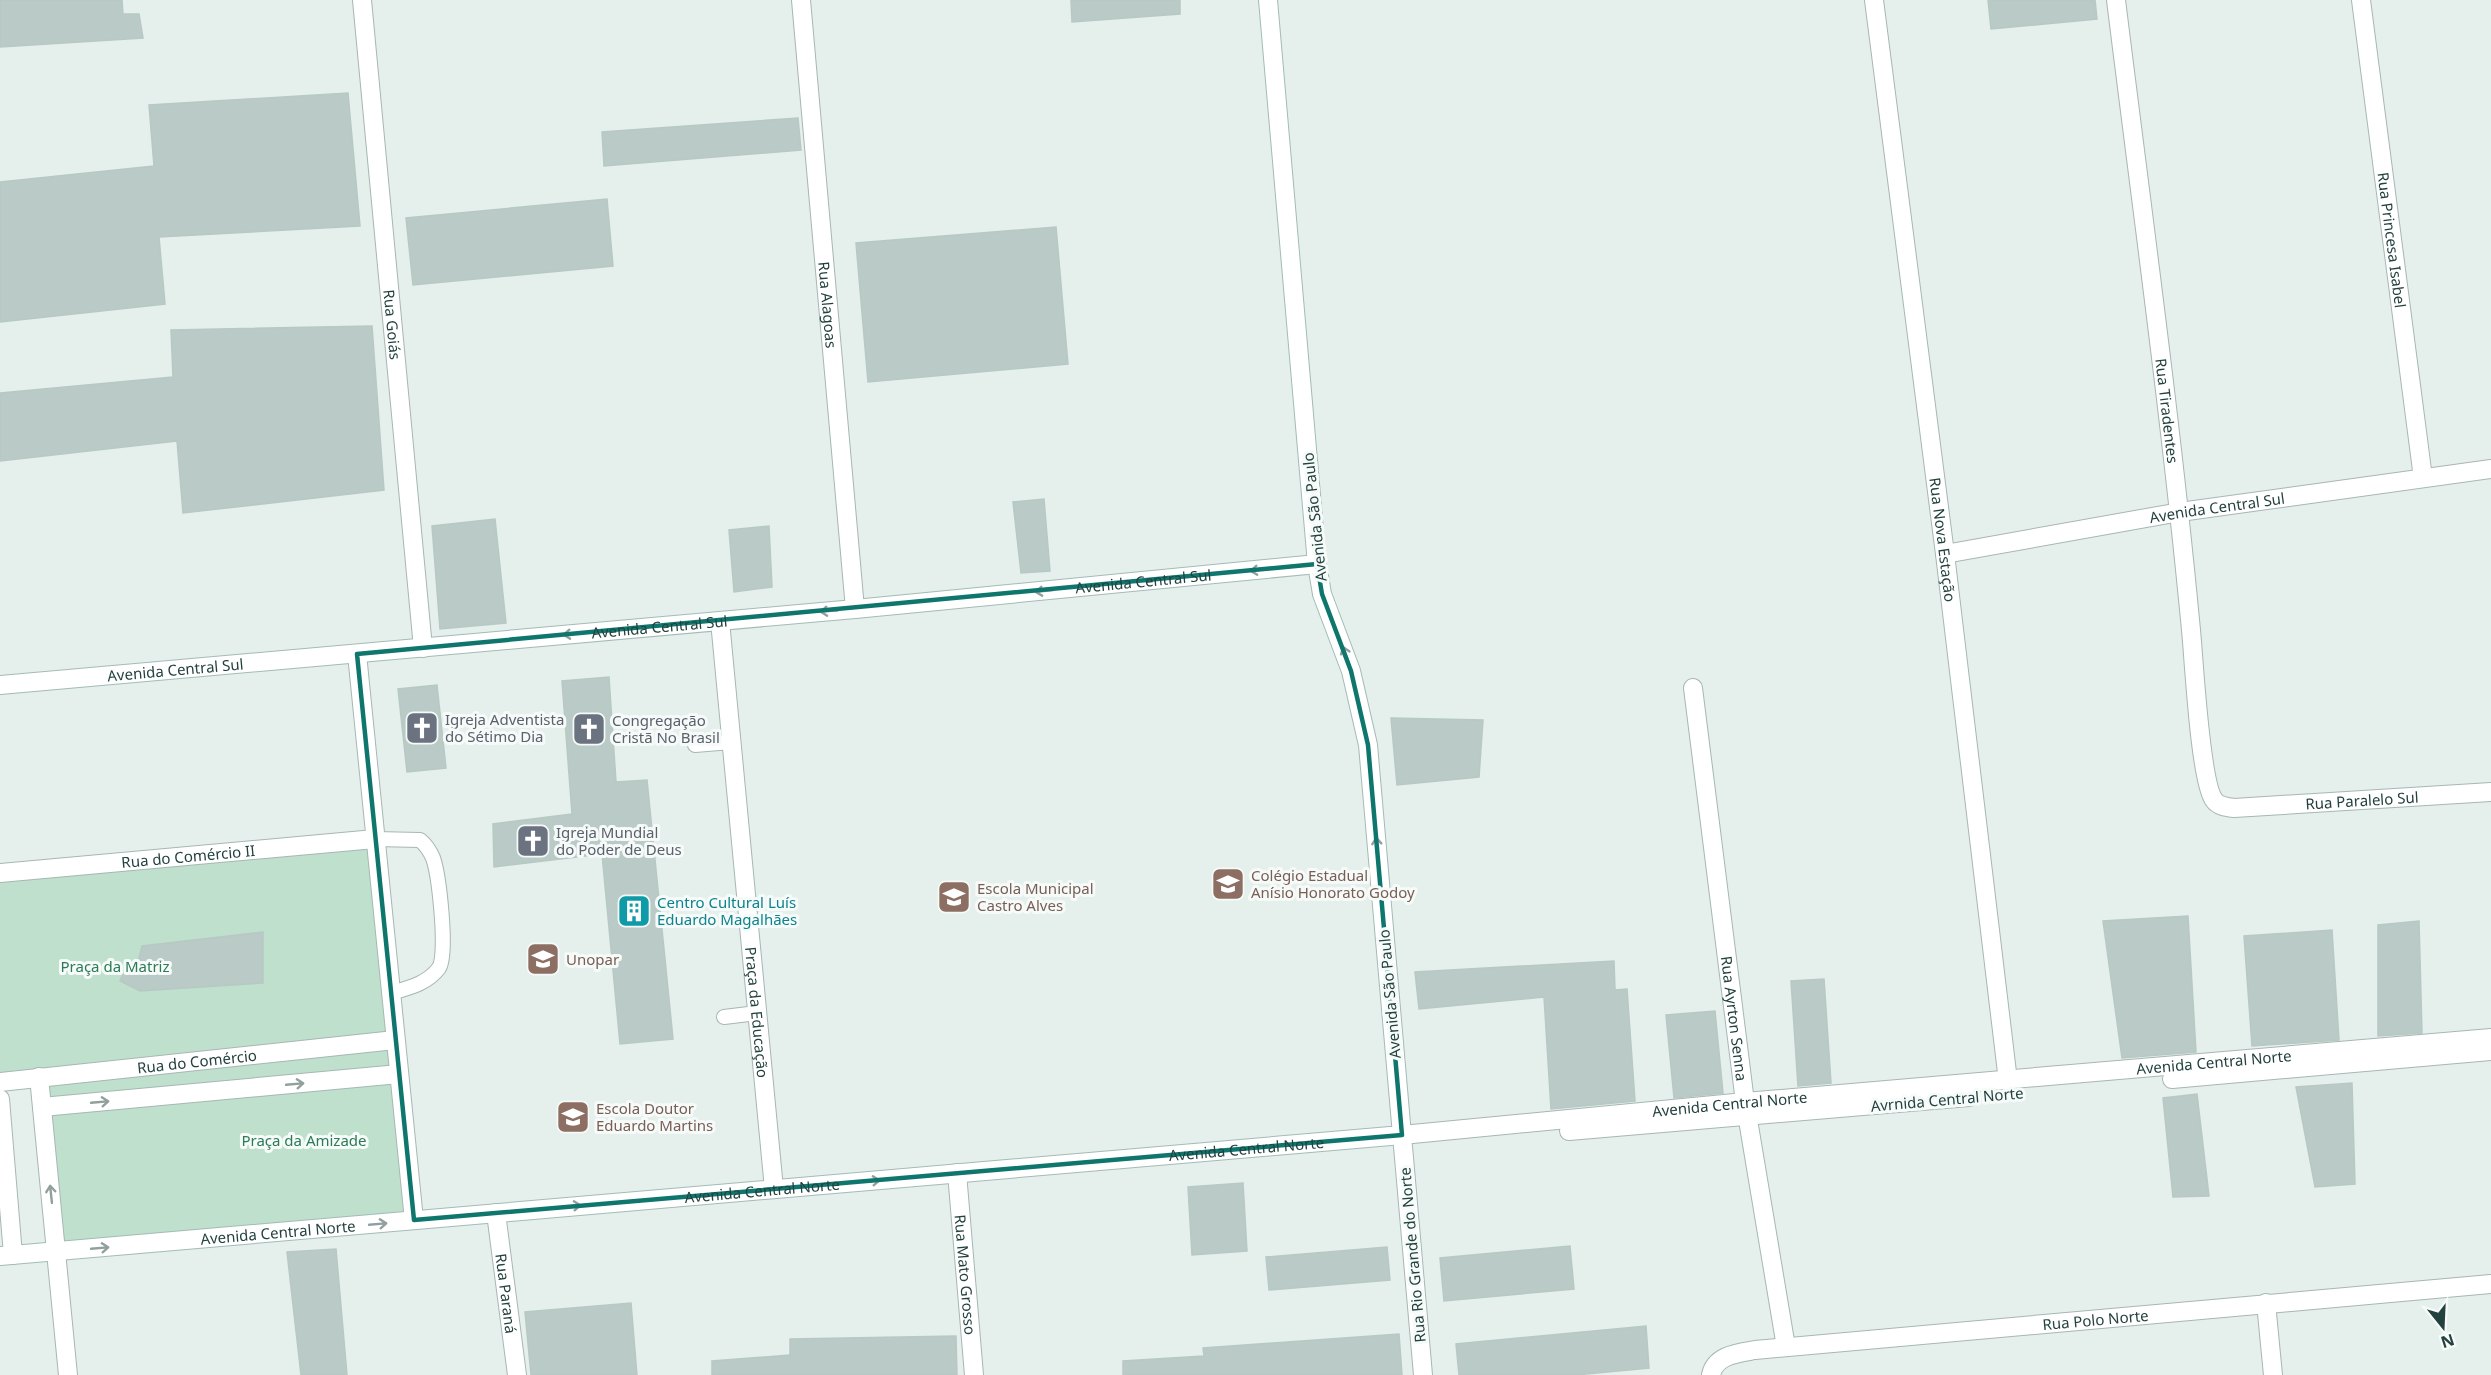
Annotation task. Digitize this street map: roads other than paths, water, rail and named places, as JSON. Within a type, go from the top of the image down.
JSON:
[{"type":"street","name":"Rua Goiás","points":[[362,0],[423,648]]},
{"type":"street","name":"Rua Alagoas","points":[[801,0],[855,609]]},
{"type":"street","name":"Avenida São Paulo","points":[[1268,0],[1317,564],[1322,594],[1338,632],[1358,694],[1368,745],[1399,1139]]},
{"type":"street","name":"Rua Nova Estação","points":[[1874,0],[1945,554],[2008,1081]]},
{"type":"street","name":"Rua Tiradentes","points":[[2116,0],[2180,512],[2207,785],[2218,805],[2234,808]]},
{"type":"street","name":"Rua Princesa Isabel","points":[[2361,0],[2423,478]]},
{"type":"street","name":"Avenida Central Sul","points":[[1945,554],[2180,512],[2491,469]]},
{"type":"street","name":"Avenida Central Sul","points":[[0,685],[855,609],[1317,564]]},
{"type":"street","name":"Praça da Educação","points":[[720,621],[774,1189]]},
{"type":"street","points":[[357,654],[414,1220]]},
{"type":"street","name":"Rua Ayrton Senna","points":[[1693,688],[1746,1109],[1786,1347]]},
{"type":"street","name":"Rua Paralelo Sul","points":[[2234,808],[2491,792]]},
{"type":"street","name":"Rua do Comércio II","points":[[0,873],[375,839]]},
{"type":"street","name":"Avenida Central Norte","points":[[6,1255],[957,1173],[1399,1139],[1746,1109],[2008,1081],[2491,1038]]},
{"type":"street","name":"Rua do Comércio","points":[[0,1082],[395,1040]]},
{"type":"street","name":"Avrnida Central Norte","points":[[1746,1109],[2491,1051]]},
{"type":"street","points":[[42,1107],[399,1074]]},
{"type":"street","points":[[39,1077],[69,1375]]},
{"type":"street","points":[[0,1099],[6,1255]]},
{"type":"street","name":"Rua Rio Grande do Norte","points":[[1399,1139],[1413,1375]]},
{"type":"street","name":"Rua Rio Grande do Norte","points":[[1399,1139],[1423,1375]]},
{"type":"street","name":"Rua Mato Grosso","points":[[957,1173],[974,1375]]},
{"type":"street","name":"Rua Paraná","points":[[496,1213],[516,1375]]},
{"type":"street","name":"Rua Polo Norte","points":[[1711,1375],[1717,1363],[1730,1355],[1786,1347],[2491,1284]]},
{"type":"street","points":[[2266,1304],[2273,1375]]},
{"type":"lane","points":[[695,745],[731,742]]},
{"type":"lane","points":[[375,839],[420,840],[426,845],[434,859],[444,943],[443,960],[438,969],[413,987],[391,993]]},
{"type":"lane","points":[[724,1017],[757,1013]]},
{"type":"place","name":"Igreja Adventista do Sétimo Dia","points":[[422,728]]},
{"type":"place","name":"Congregação Cristã No Brasil","points":[[589,729]]},
{"type":"place","name":"Igreja Mundial do Poder de Deus","points":[[533,841]]},
{"type":"place","name":"Colégio Estadual Anísio Honorato Godoy","points":[[1228,884]]},
{"type":"place","name":"Escola Municipal Castro Alves","points":[[954,897]]},
{"type":"place","name":"Centro Cultural Luís Eduardo Magalhães","points":[[634,911]]},
{"type":"place","name":"Unopar","points":[[543,959]]},
{"type":"place","name":"Escola Doutor Eduardo Martins","points":[[573,1117]]},
{"type":"park label","name":"Praça da Matriz","points":[[115,966]]},
{"type":"park label","name":"Praça da Amizade","points":[[304,1140]]}]
